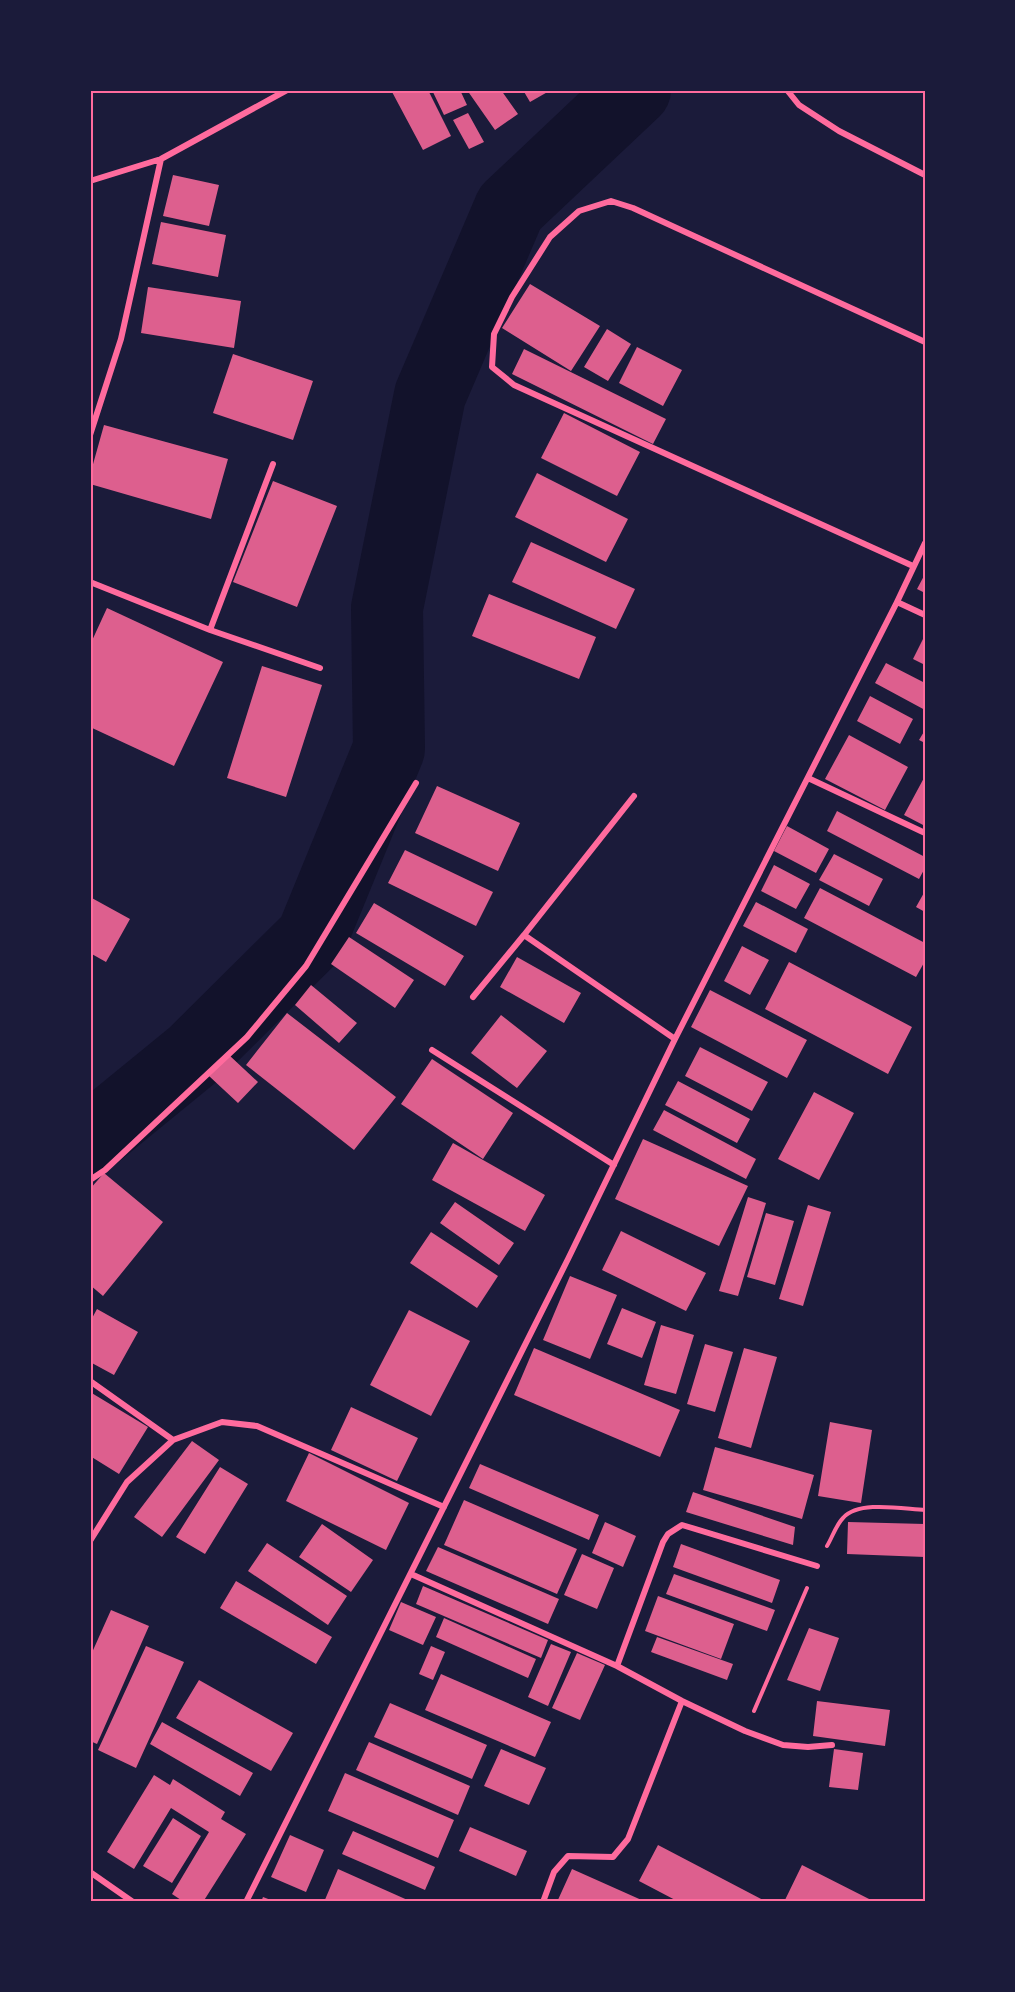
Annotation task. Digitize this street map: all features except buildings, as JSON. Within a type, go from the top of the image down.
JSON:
[{"type":"street","points":[[90,181],[161,159],[287,90]]},
{"type":"street","points":[[787,90],[799,105],[839,131],[925,175]]},
{"type":"street","points":[[90,435],[121,339],[161,159]]},
{"type":"street","points":[[913,566],[514,385],[492,367],[494,334],[512,297],[550,237],[579,211],[612,201],[633,208],[925,342]]},
{"type":"street","points":[[210,630],[273,464]]},
{"type":"street","points":[[246,1902],[675,1039],[925,543]]},
{"type":"street","points":[[90,582],[210,630],[320,668]]},
{"type":"street","points":[[897,602],[925,615]]},
{"type":"street","points":[[808,778],[925,833]]},
{"type":"street","points":[[90,1180],[105,1170],[247,1037],[306,966],[416,783]]},
{"type":"street","points":[[473,997],[634,796]]},
{"type":"street","points":[[524,935],[675,1039]]},
{"type":"street","points":[[432,1050],[614,1165]]},
{"type":"street","points":[[90,1382],[173,1440]]},
{"type":"street","points":[[90,1541],[127,1482],[173,1440],[222,1422],[257,1426],[444,1507]]},
{"type":"street","points":[[617,1666],[663,1542],[668,1534],[682,1525],[817,1566]]},
{"type":"street","points":[[411,1574],[617,1666],[745,1731],[783,1745],[808,1747],[832,1745]]},
{"type":"street","points":[[543,1902],[554,1872],[568,1856],[613,1857],[628,1839],[682,1701]]},
{"type":"street","points":[[90,1872],[133,1902]]},
{"type":"waterway","points":[[90,1139],[194,1054],[312,937],[389,749],[387,608],[430,395],[510,208],[635,90]]}]
